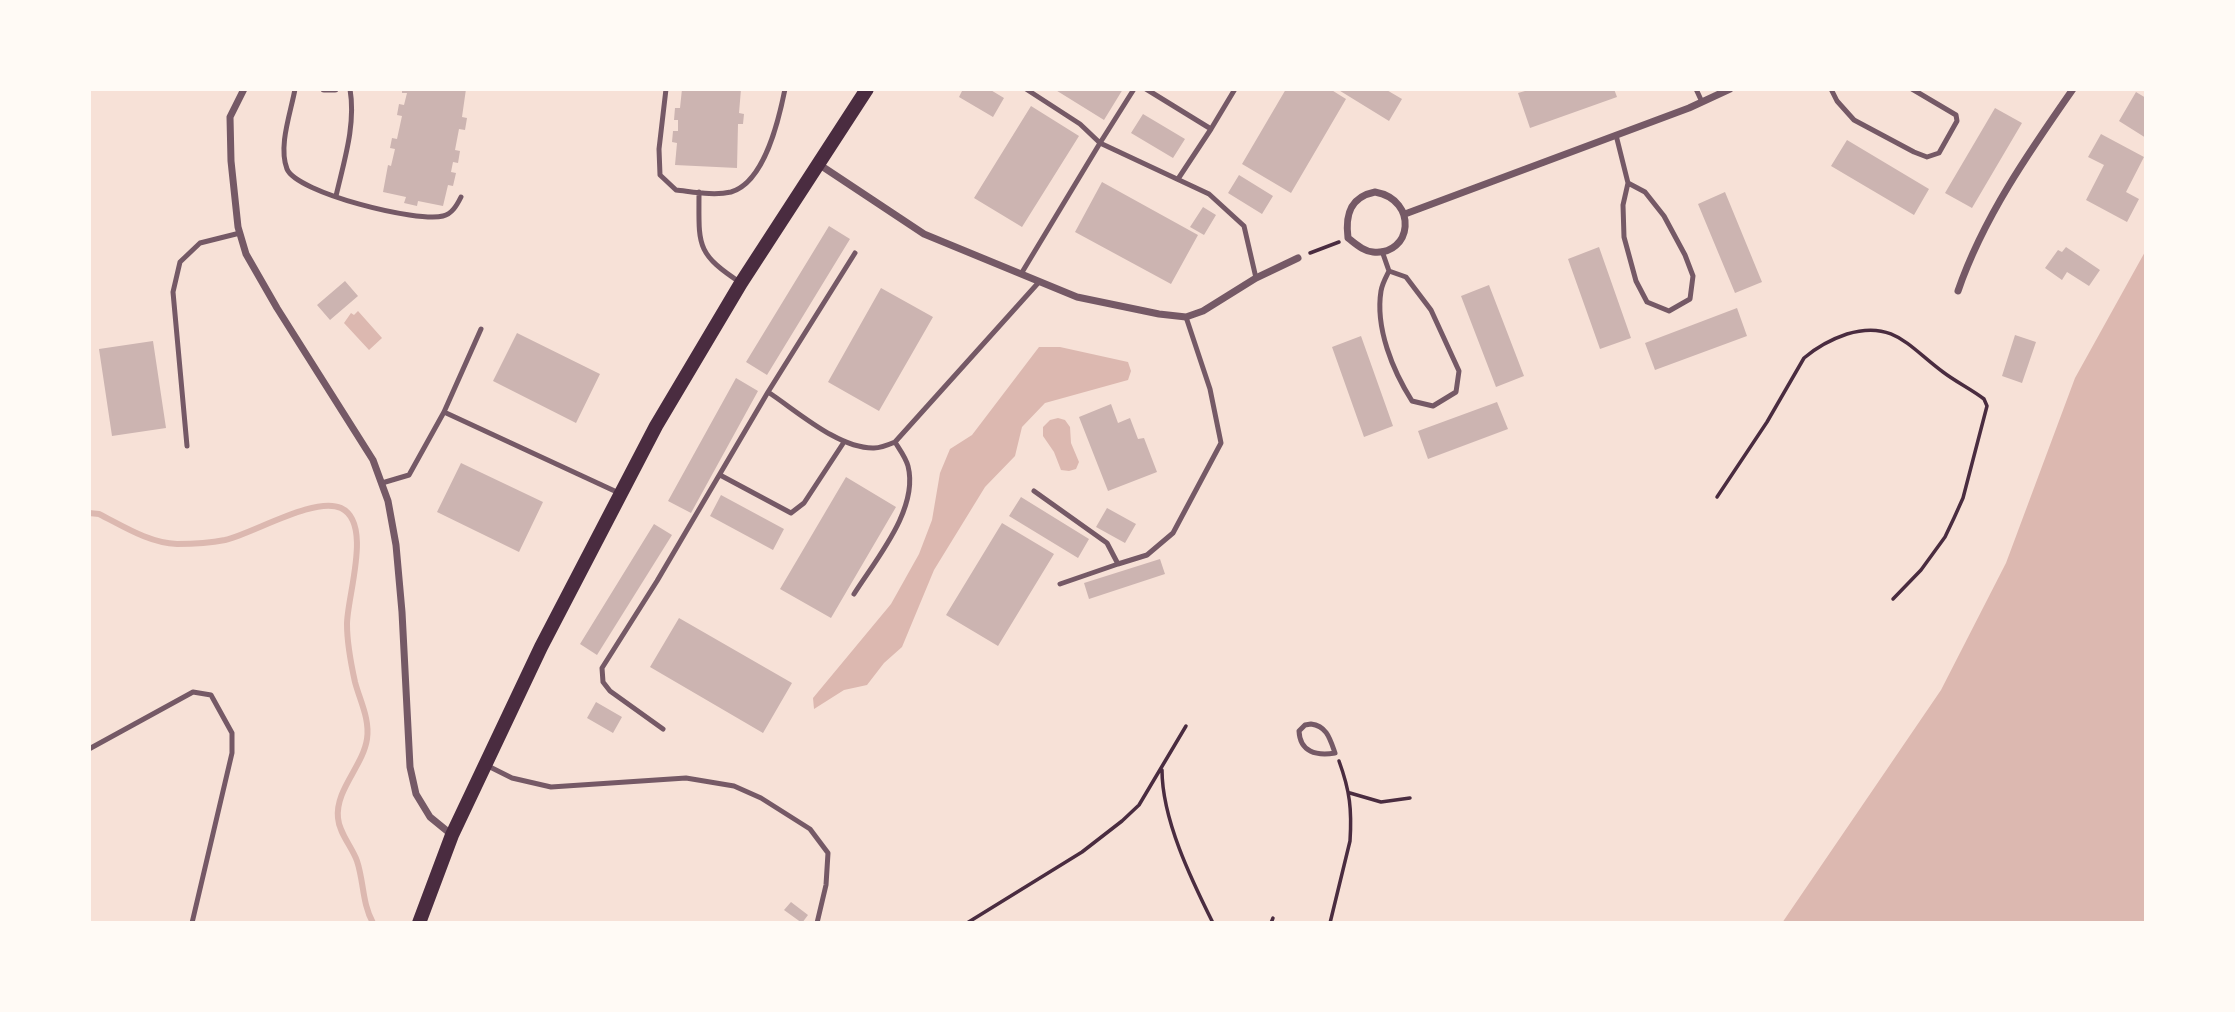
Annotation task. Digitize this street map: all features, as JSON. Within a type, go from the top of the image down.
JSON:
[{"type":"main road","points":[[419,923],[452,835],[541,647],[619,493],[741,283],[867,89]]},
{"type":"street","points":[[244,89],[230,117],[231,161],[240,233],[246,254],[373,460],[382,483],[396,545],[410,767],[416,794],[429,817],[452,835]]},
{"type":"street","points":[[324,89],[335,89]]},
{"type":"street","points":[[1405,215],[1730,89]]},
{"type":"street","points":[[1958,291],[1965,269],[2031,148],[2073,89]]},
{"type":"street","points":[[820,165],[924,234],[1077,297],[1159,314],[1186,317],[1223,301],[1256,278],[1298,258]]},
{"type":"street","points":[[1376,192],[1394,198],[1405,215],[1406,224],[1399,242],[1382,251],[1363,249],[1348,239],[1347,216],[1357,199],[1366,194],[1376,192]]},
{"type":"lane","points":[[295,89],[284,150],[288,170],[299,182],[414,218],[444,216],[456,207],[461,197]]},
{"type":"lane","points":[[337,196],[351,128],[350,89]]},
{"type":"lane","points":[[666,89],[659,149],[660,174],[676,190],[699,192],[731,191],[741,188],[752,177],[774,134],[785,89]]},
{"type":"lane","points":[[1026,89],[1080,124],[1100,143],[1209,194],[1244,226],[1256,278]]},
{"type":"lane","points":[[1021,274],[1134,89]]},
{"type":"lane","points":[[1146,89],[1211,129]]},
{"type":"lane","points":[[1178,179],[1235,89]]},
{"type":"lane","points":[[1696,89],[1702,102]]},
{"type":"lane","points":[[1831,89],[1837,101],[1854,120],[1927,157],[1938,153],[1956,121],[1956,115],[1912,89]]},
{"type":"lane","points":[[1616,135],[1628,183],[1623,205],[1624,237],[1632,270],[1647,302],[1669,311],[1690,299],[1693,276],[1664,216],[1645,192],[1628,183]]},
{"type":"lane","points":[[699,192],[699,227],[706,256],[741,283]]},
{"type":"lane","points":[[187,446],[173,292],[180,262],[201,243],[240,233]]},
{"type":"lane","points":[[1382,251],[1389,271],[1381,290],[1381,317],[1385,340],[1400,381],[1412,401],[1433,406],[1456,393],[1459,371],[1432,310],[1419,291],[1406,277],[1389,271]]},
{"type":"lane","points":[[663,729],[610,691],[603,682],[602,668],[855,253]]},
{"type":"lane","points":[[768,392],[844,442],[877,449],[895,442],[1040,282]]},
{"type":"lane","points":[[1060,584],[1147,555],[1173,533],[1222,443],[1210,389],[1186,317]]},
{"type":"lane","points":[[382,483],[409,475],[444,412],[481,329]]},
{"type":"lane","points":[[444,412],[619,493]]},
{"type":"lane","points":[[720,475],[790,513],[804,503],[844,442]]},
{"type":"lane","points":[[854,594],[900,520],[908,501],[911,480],[908,463],[895,442]]},
{"type":"lane","points":[[1034,491],[1107,543],[1118,564]]},
{"type":"lane","points":[[89,748],[193,692],[211,695],[232,733],[232,753],[192,923]]},
{"type":"lane","points":[[1311,724],[1322,727],[1327,732],[1335,753],[1319,754],[1306,750],[1298,735],[1301,728],[1311,724]]},
{"type":"lane","points":[[485,765],[512,778],[551,787],[686,778],[734,786],[761,798],[810,829],[828,853],[826,885],[817,923]]},
{"type":"path","points":[[1298,258],[1348,239]]},
{"type":"path","points":[[1717,497],[1767,422],[1804,358],[1840,337],[1867,329],[1878,329],[1900,338],[1984,399],[1987,406],[1963,498],[1945,537],[1921,570],[1893,599]]},
{"type":"path","points":[[967,923],[1082,852],[1122,821],[1139,805],[1186,726]]},
{"type":"path","points":[[1330,923],[1350,841],[1350,793],[1335,753]]},
{"type":"path","points":[[1162,768],[1162,791],[1169,820],[1213,923]]},
{"type":"path","points":[[1350,793],[1381,802],[1410,798]]},
{"type":"shaded area","points":[[2146,250],[2146,923],[1782,923],[1941,690],[2006,563],[2075,378]]},
{"type":"shaded area","points":[[358,311],[382,338],[369,350],[344,323],[351,313],[354,315]]},
{"type":"shaded area","points":[[1039,347],[1060,347],[1128,362],[1131,371],[1128,380],[1045,403],[1022,427],[1015,456],[985,487],[934,570],[902,647],[884,663],[867,685],[844,690],[814,709],[813,698],[891,604],[919,554],[932,520],[940,473],[950,449],[972,435]]},
{"type":"shaded area","points":[[1050,420],[1065,420],[1070,427],[1071,443],[1079,462],[1076,469],[1069,471],[1061,470],[1054,452],[1043,436],[1043,427]]},
{"type":"building","points":[[402,89],[466,89],[462,117],[467,118],[465,130],[459,129],[455,150],[460,151],[458,163],[453,162],[451,172],[456,173],[453,186],[448,185],[443,206],[418,201],[417,206],[404,203],[406,197],[383,192],[388,165],[391,166],[395,149],[390,148],[392,138],[397,139],[402,116],[397,115],[399,104],[404,105],[407,93],[402,93]]},
{"type":"building","points":[[682,89],[741,89],[739,113],[744,114],[743,124],[738,124],[737,168],[675,165],[677,143],[672,142],[673,131],[678,131],[678,120],[674,120],[675,108],[680,108]]},
{"type":"building","points":[[963,89],[989,89],[1004,98],[993,117],[959,97]]},
{"type":"building","points":[[1054,89],[1123,89],[1104,120]]},
{"type":"building","points":[[1286,89],[1330,89],[1346,99],[1291,193],[1242,164]]},
{"type":"building","points":[[1337,89],[1385,89],[1402,99],[1389,121]]},
{"type":"building","points":[[1524,89],[1614,89],[1617,97],[1530,128],[1518,93],[1525,91]]},
{"type":"building","points":[[2136,92],[2146,98],[2146,138],[2119,121]]},
{"type":"building","points":[[1031,106],[1079,136],[1022,227],[974,198]]},
{"type":"building","points":[[1995,108],[2022,123],[1972,208],[1945,193]]},
{"type":"building","points":[[1143,114],[1185,139],[1173,158],[1131,133]]},
{"type":"building","points":[[2101,134],[2144,157],[2126,192],[2139,199],[2127,222],[2086,200],[2104,165],[2088,157]]},
{"type":"building","points":[[1847,140],[1929,189],[1914,215],[1831,166]]},
{"type":"building","points":[[1239,175],[1273,196],[1262,214],[1228,193]]},
{"type":"building","points":[[1102,182],[1198,235],[1171,284],[1075,232]]},
{"type":"building","points":[[1725,192],[1762,282],[1735,293],[1698,204]]},
{"type":"building","points":[[1203,207],[1216,215],[1204,235],[1190,227]]},
{"type":"building","points":[[829,226],[850,239],[767,375],[746,362]]},
{"type":"building","points":[[1599,247],[1631,338],[1600,349],[1568,259]]},
{"type":"building","points":[[2066,247],[2100,270],[2089,286],[2067,272],[2062,280],[2045,268],[2058,250],[2062,252]]},
{"type":"building","points":[[345,281],[358,296],[330,320],[317,305]]},
{"type":"building","points":[[1489,285],[1524,376],[1496,387],[1461,296]]},
{"type":"building","points":[[881,288],[933,317],[879,411],[828,382]]},
{"type":"building","points":[[1737,308],[1747,336],[1655,370],[1645,343]]},
{"type":"building","points":[[517,333],[600,374],[576,423],[493,381]]},
{"type":"building","points":[[2015,335],[2036,342],[2022,383],[2002,376]]},
{"type":"building","points":[[1361,336],[1393,426],[1364,437],[1332,347]]},
{"type":"building","points":[[153,341],[166,428],[112,436],[99,349]]},
{"type":"building","points":[[736,378],[758,391],[691,513],[668,501]]},
{"type":"building","points":[[1497,402],[1508,429],[1428,459],[1418,431]]},
{"type":"building","points":[[1111,404],[1118,423],[1130,418],[1138,439],[1144,438],[1157,472],[1108,491],[1079,417]]},
{"type":"building","points":[[461,463],[543,502],[519,552],[437,512]]},
{"type":"building","points":[[846,477],[896,507],[831,618],[780,589]]},
{"type":"building","points":[[721,495],[784,529],[773,550],[710,516]]},
{"type":"building","points":[[1021,497],[1089,539],[1078,558],[1009,516]]},
{"type":"building","points":[[1107,508],[1136,524],[1125,543],[1096,527]]},
{"type":"building","points":[[1002,523],[1054,554],[998,646],[946,615]]},
{"type":"building","points":[[654,524],[672,535],[597,655],[580,644]]},
{"type":"building","points":[[1160,559],[1165,574],[1089,599],[1084,583]]},
{"type":"building","points":[[679,618],[792,683],[763,733],[650,667]]},
{"type":"building","points":[[596,702],[622,717],[613,733],[587,718]]},
{"type":"building","points":[[791,902],[808,915],[802,923],[784,910]]},
{"type":"waterway","points":[[89,513],[99,514],[146,537],[177,544],[225,540],[316,507],[341,508],[350,516],[357,544],[348,612],[348,639],[368,732],[360,759],[341,798],[338,818],[357,861],[373,923]]}]
